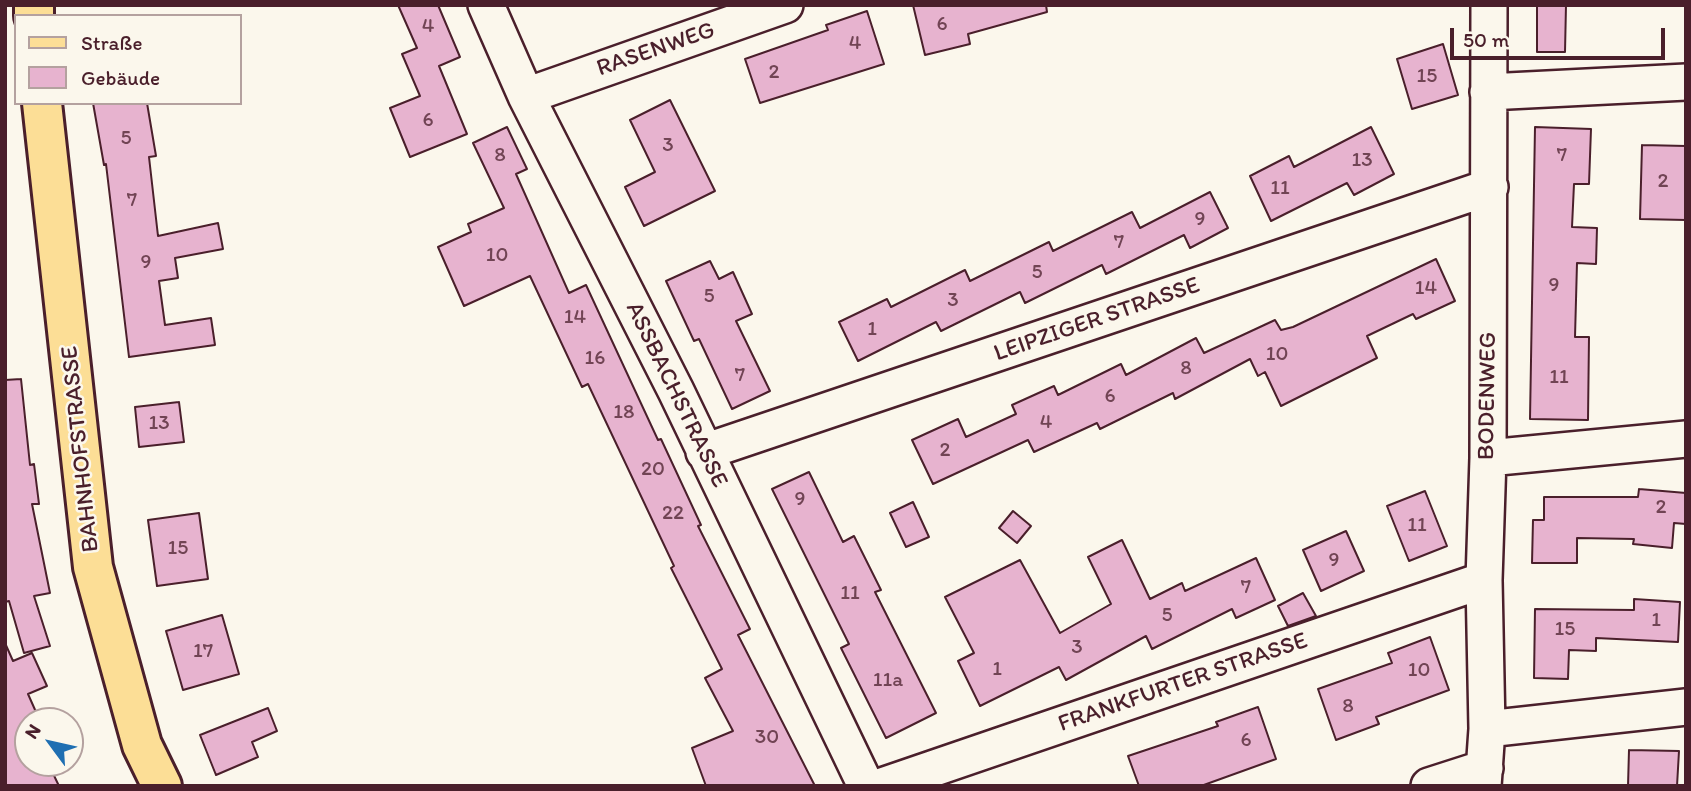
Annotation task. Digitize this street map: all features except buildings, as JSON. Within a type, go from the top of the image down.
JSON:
[{"type":"main road","name":"BAHNHOFSTRASSE","points":[[42,105],[93,567],[142,745],[162,786]]},
{"type":"street","name":"ASSBACHSTRASSE","points":[[486,5],[526,96],[704,452],[866,786]]},
{"type":"street","name":"RASENWEG","points":[[526,96],[785,5]]},
{"type":"street","name":"BODENWEG","points":[[1484,777],[1487,729],[1484,580],[1488,458],[1489,5]]},
{"type":"street","points":[[1489,92],[1686,82]]},
{"type":"street","name":"LEIPZIGER STRASSE","points":[[704,452],[1490,187]]},
{"type":"street","points":[[1488,458],[1686,439]]},
{"type":"street","name":"FRANKFURTER STRASSE","points":[[882,786],[1484,580]]},
{"type":"street","points":[[1487,729],[1686,707]]},
{"type":"street","points":[[1429,786],[1484,777]]}]
